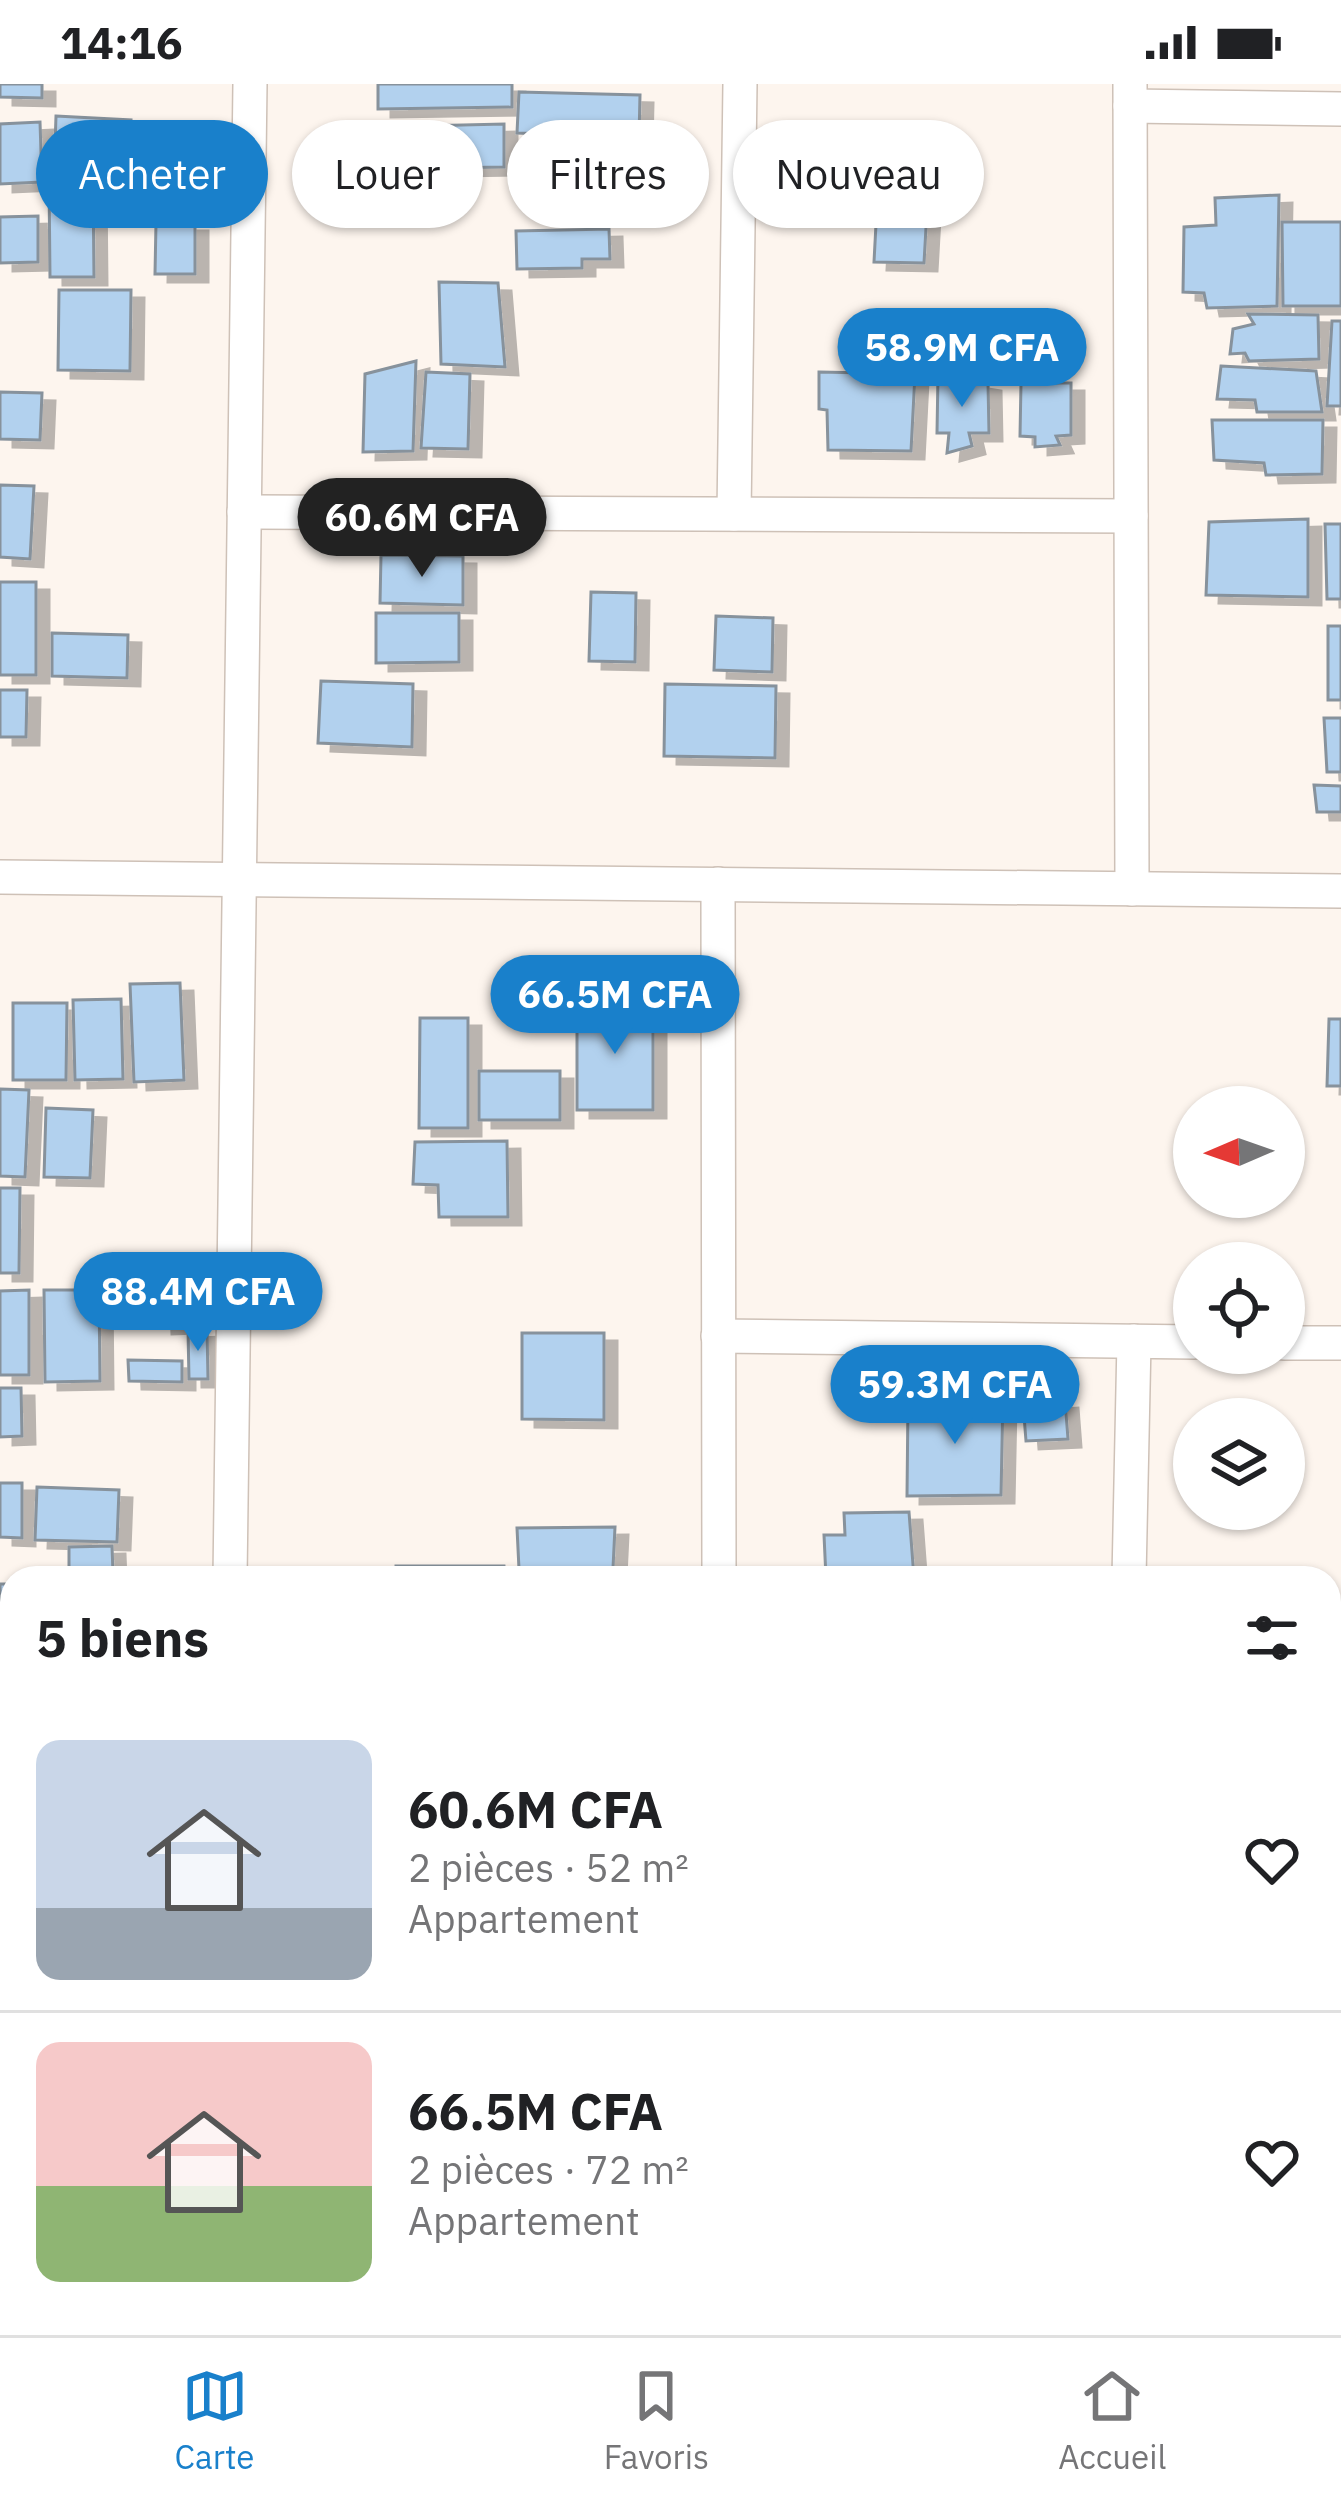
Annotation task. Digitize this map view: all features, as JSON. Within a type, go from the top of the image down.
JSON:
[{"type":"street","points":[[230,1566],[250,84]]},
{"type":"street","points":[[734,514],[740,84]]},
{"type":"street","points":[[1132,889],[1130,95],[1341,109]]},
{"type":"street","points":[[244,512],[1131,516]]},
{"type":"street","points":[[0,877],[1341,891]]},
{"type":"street","points":[[718,884],[719,1566]]},
{"type":"street","points":[[718,1336],[1173,1342]]},
{"type":"street","points":[[1129,1566],[1134,1341]]},
{"type":"street","points":[[1305,1343],[1341,1343]]},
{"type":"building","points":[[0,84],[42,84],[42,98],[0,97]]},
{"type":"building","points":[[378,84],[512,84],[512,107],[378,109]]},
{"type":"building","points":[[519,92],[640,95],[639,120],[518,120]]},
{"type":"building","points":[[56,116],[131,120],[56,120]]},
{"type":"building","points":[[36,122],[36,182],[0,184],[0,124]]},
{"type":"building","points":[[483,124],[504,124],[504,167],[483,167]]},
{"type":"building","points":[[1279,195],[1277,306],[1207,308],[1204,293],[1183,292],[1184,227],[1216,225],[1215,198]]},
{"type":"building","points":[[36,216],[38,262],[0,263],[0,217]]},
{"type":"building","points":[[1282,222],[1341,222],[1341,306],[1283,306]]},
{"type":"building","points":[[49,228],[93,228],[94,277],[50,277]]},
{"type":"building","points":[[156,228],[195,228],[195,274],[155,274]]},
{"type":"building","points":[[876,228],[926,228],[924,263],[874,262]]},
{"type":"building","points":[[609,229],[610,259],[582,259],[582,268],[517,269],[516,231]]},
{"type":"building","points":[[439,282],[498,283],[505,367],[441,364]]},
{"type":"building","points":[[59,290],[131,290],[130,371],[58,370]]},
{"type":"building","points":[[1248,314],[1318,315],[1319,359],[1249,361],[1245,353],[1230,354],[1233,329],[1254,324]]},
{"type":"building","points":[[1332,321],[1341,321],[1341,406],[1327,406]]},
{"type":"building","points":[[416,361],[413,451],[363,452],[365,374]]},
{"type":"building","points":[[1221,366],[1316,371],[1322,412],[1257,412],[1255,400],[1217,399]]},
{"type":"building","points":[[426,372],[470,374],[468,449],[421,448]]},
{"type":"building","points":[[819,372],[915,374],[911,451],[828,450],[827,410],[819,409]]},
{"type":"building","points":[[938,375],[988,383],[989,433],[969,433],[972,446],[947,453],[949,433],[937,433]]},
{"type":"building","points":[[1021,383],[1071,383],[1071,435],[1056,436],[1060,445],[1035,447],[1035,437],[1020,436]]},
{"type":"building","points":[[0,392],[42,393],[40,440],[0,439]]},
{"type":"building","points":[[1212,420],[1323,420],[1322,474],[1266,475],[1264,463],[1214,460]]},
{"type":"building","points":[[0,485],[34,486],[30,559],[0,557]]},
{"type":"building","points":[[1308,519],[1308,597],[1206,595],[1209,522]]},
{"type":"building","points":[[1325,524],[1341,524],[1341,599],[1327,599]]},
{"type":"building","points":[[381,555],[463,556],[463,605],[380,603]]},
{"type":"building","points":[[0,582],[36,582],[36,675],[0,675]]},
{"type":"building","points":[[591,592],[636,593],[635,662],[589,661]]},
{"type":"building","points":[[376,613],[459,613],[459,662],[376,663]]},
{"type":"building","points":[[716,616],[773,618],[772,672],[714,670]]},
{"type":"building","points":[[1328,626],[1341,626],[1341,700],[1328,700]]},
{"type":"building","points":[[52,633],[128,635],[127,678],[52,676]]},
{"type":"building","points":[[321,681],[413,684],[412,747],[318,743]]},
{"type":"building","points":[[665,684],[776,686],[775,758],[664,756]]},
{"type":"building","points":[[0,690],[27,690],[26,737],[0,737]]},
{"type":"building","points":[[1324,718],[1341,718],[1341,772],[1327,772]]},
{"type":"building","points":[[1314,785],[1341,786],[1341,812],[1317,812]]},
{"type":"building","points":[[180,983],[184,1080],[134,1082],[130,984]]},
{"type":"building","points":[[121,999],[123,1079],[75,1080],[73,1000]]},
{"type":"building","points":[[13,1003],[67,1003],[66,1080],[13,1080]]},
{"type":"building","points":[[577,1004],[653,1004],[653,1110],[577,1110]]},
{"type":"building","points":[[420,1018],[468,1018],[468,1128],[419,1128]]},
{"type":"building","points":[[1329,1019],[1341,1019],[1341,1086],[1327,1086]]},
{"type":"building","points":[[479,1071],[560,1071],[560,1120],[479,1120]]},
{"type":"building","points":[[0,1089],[29,1090],[25,1177],[0,1176]]},
{"type":"building","points":[[46,1108],[93,1110],[90,1178],[44,1177]]},
{"type":"building","points":[[507,1141],[508,1217],[439,1217],[438,1185],[413,1184],[415,1142]]},
{"type":"building","points":[[0,1188],[20,1188],[19,1273],[0,1273]]},
{"type":"building","points":[[181,1282],[183,1325],[159,1326],[157,1283]]},
{"type":"building","points":[[29,1290],[29,1375],[0,1375],[0,1291]]},
{"type":"building","points":[[44,1290],[99,1290],[100,1381],[45,1382]]},
{"type":"building","points":[[207,1329],[208,1379],[189,1379],[188,1330]]},
{"type":"building","points":[[522,1333],[604,1333],[604,1420],[522,1419]]},
{"type":"building","points":[[128,1360],[182,1361],[182,1382],[129,1381]]},
{"type":"building","points":[[0,1388],[21,1388],[22,1436],[0,1437]]},
{"type":"building","points":[[1003,1396],[1001,1495],[907,1496],[908,1401]]},
{"type":"building","points":[[1065,1400],[1068,1439],[1026,1441],[1023,1403]]},
{"type":"building","points":[[0,1483],[22,1483],[22,1538],[0,1537]]},
{"type":"building","points":[[37,1487],[119,1490],[117,1542],[35,1540]]},
{"type":"building","points":[[909,1512],[913,1566],[825,1566],[824,1535],[845,1535],[844,1513]]},
{"type":"building","points":[[615,1527],[613,1566],[519,1566],[517,1528]]},
{"type":"building","points":[[112,1546],[113,1566],[69,1566],[69,1547]]}]
